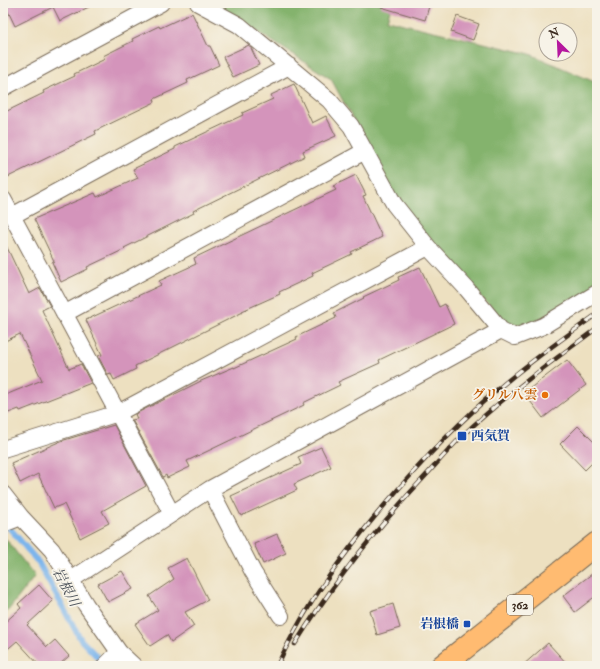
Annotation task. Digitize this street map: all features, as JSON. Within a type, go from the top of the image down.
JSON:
[{"type":"highway","name":"362","points":[[442,666],[597,543]]},
{"type":"street","points":[[3,88],[162,3]]},
{"type":"street","points":[[198,3],[239,25],[329,100],[352,126],[394,204],[428,246],[501,330],[515,337],[543,326],[597,293]]},
{"type":"street","points":[[12,216],[289,66]]},
{"type":"street","points":[[64,314],[365,151]]},
{"type":"street","points":[[3,199],[172,514]]},
{"type":"street","points":[[3,449],[118,413],[428,246]]},
{"type":"street","points":[[71,580],[210,489],[501,330]]},
{"type":"street","points":[[210,489],[253,572],[281,616]]},
{"type":"street","points":[[3,494],[21,517],[52,550],[119,652],[134,666]]},
{"type":"street","points":[[3,524],[21,517]]},
{"type":"street","points":[[105,666],[119,652]]},
{"type":"green space","points":[[213,3],[392,3],[387,20],[530,54],[538,57],[538,62],[548,62],[597,83],[597,289],[525,327],[505,322],[411,225],[331,79]]},
{"type":"green space","points":[[5,538],[35,576],[3,617],[3,539]]},
{"type":"building","points":[[4,3],[97,3],[60,21],[53,7],[15,26]]},
{"type":"building","points":[[382,3],[430,3],[425,20],[381,7]]},
{"type":"building","points":[[192,13],[219,65],[187,80],[188,83],[154,99],[155,102],[95,131],[96,134],[8,177],[3,165],[3,113],[44,93],[43,91],[75,76],[74,74],[105,59],[103,56],[133,41],[132,39]]},
{"type":"building","points":[[457,16],[479,24],[473,40],[451,32]]},
{"type":"building","points":[[249,45],[259,65],[233,77],[223,57]]},
{"type":"building","points":[[294,84],[312,123],[326,116],[336,136],[303,151],[305,156],[193,211],[194,213],[87,267],[88,269],[61,282],[52,262],[54,261],[34,219],[95,193],[97,197],[138,178],[133,169],[175,149],[175,147],[243,115],[242,113],[273,99],[271,95]]},
{"type":"building","points":[[356,175],[366,195],[363,196],[382,237],[351,252],[352,254],[312,273],[313,276],[279,292],[280,294],[242,311],[243,312],[135,366],[136,369],[114,380],[111,374],[108,375],[98,356],[102,355],[86,320],[161,285],[159,281],[196,264],[194,258],[336,190],[333,186]]},
{"type":"building","points":[[3,239],[29,294],[40,288],[50,306],[42,310],[69,369],[81,364],[91,383],[20,411],[19,409],[3,415],[3,396],[42,380],[20,334],[3,342]]},
{"type":"building","points":[[420,267],[439,307],[445,304],[454,324],[379,360],[380,363],[338,382],[340,385],[303,403],[304,405],[187,461],[190,467],[167,478],[166,475],[163,477],[132,420],[137,419],[135,414],[201,381],[234,368],[297,339],[296,337],[336,318],[334,313],[399,280],[398,277]]},
{"type":"building","points":[[567,360],[586,385],[543,418],[524,393]]},
{"type":"building","points":[[114,425],[146,486],[102,511],[109,523],[80,538],[64,504],[54,508],[38,474],[20,483],[11,463],[61,441]]},
{"type":"building","points":[[578,426],[597,445],[597,458],[585,470],[560,444]]},
{"type":"building","points":[[321,447],[331,467],[294,484],[297,490],[241,516],[231,496],[301,464],[298,457]]},
{"type":"building","points":[[277,534],[286,553],[263,564],[254,544]]},
{"type":"building","points":[[187,558],[208,600],[185,612],[194,626],[171,642],[167,635],[150,646],[135,624],[158,610],[149,596],[174,579],[168,568]]},
{"type":"building","points":[[597,570],[597,595],[575,612],[563,596]]},
{"type":"building","points":[[122,571],[133,589],[108,602],[98,584]]},
{"type":"building","points":[[39,585],[53,601],[27,625],[47,647],[55,640],[69,656],[58,666],[40,666],[17,641],[3,653],[3,624],[21,608],[18,604]]},
{"type":"building","points":[[393,604],[400,628],[377,635],[370,611]]},
{"type":"building","points":[[548,643],[569,666],[522,666]]},
{"type":"waterway","name":"岩根川","points":[[7,525],[38,562],[81,640],[105,665]]},
{"type":"railway","points":[[277,666],[301,620],[326,580],[363,531],[411,475],[441,442],[488,397],[539,356],[597,314]]},
{"type":"railway","points":[[295,644],[325,598],[375,533],[458,440],[511,393],[597,328]]},
{"type":"place","name":"グリル八雲","points":[[545,395]]},
{"type":"place","name":"西気賀","points":[[462,436]]},
{"type":"place","name":"岩根橋","points":[[467,624]]}]
